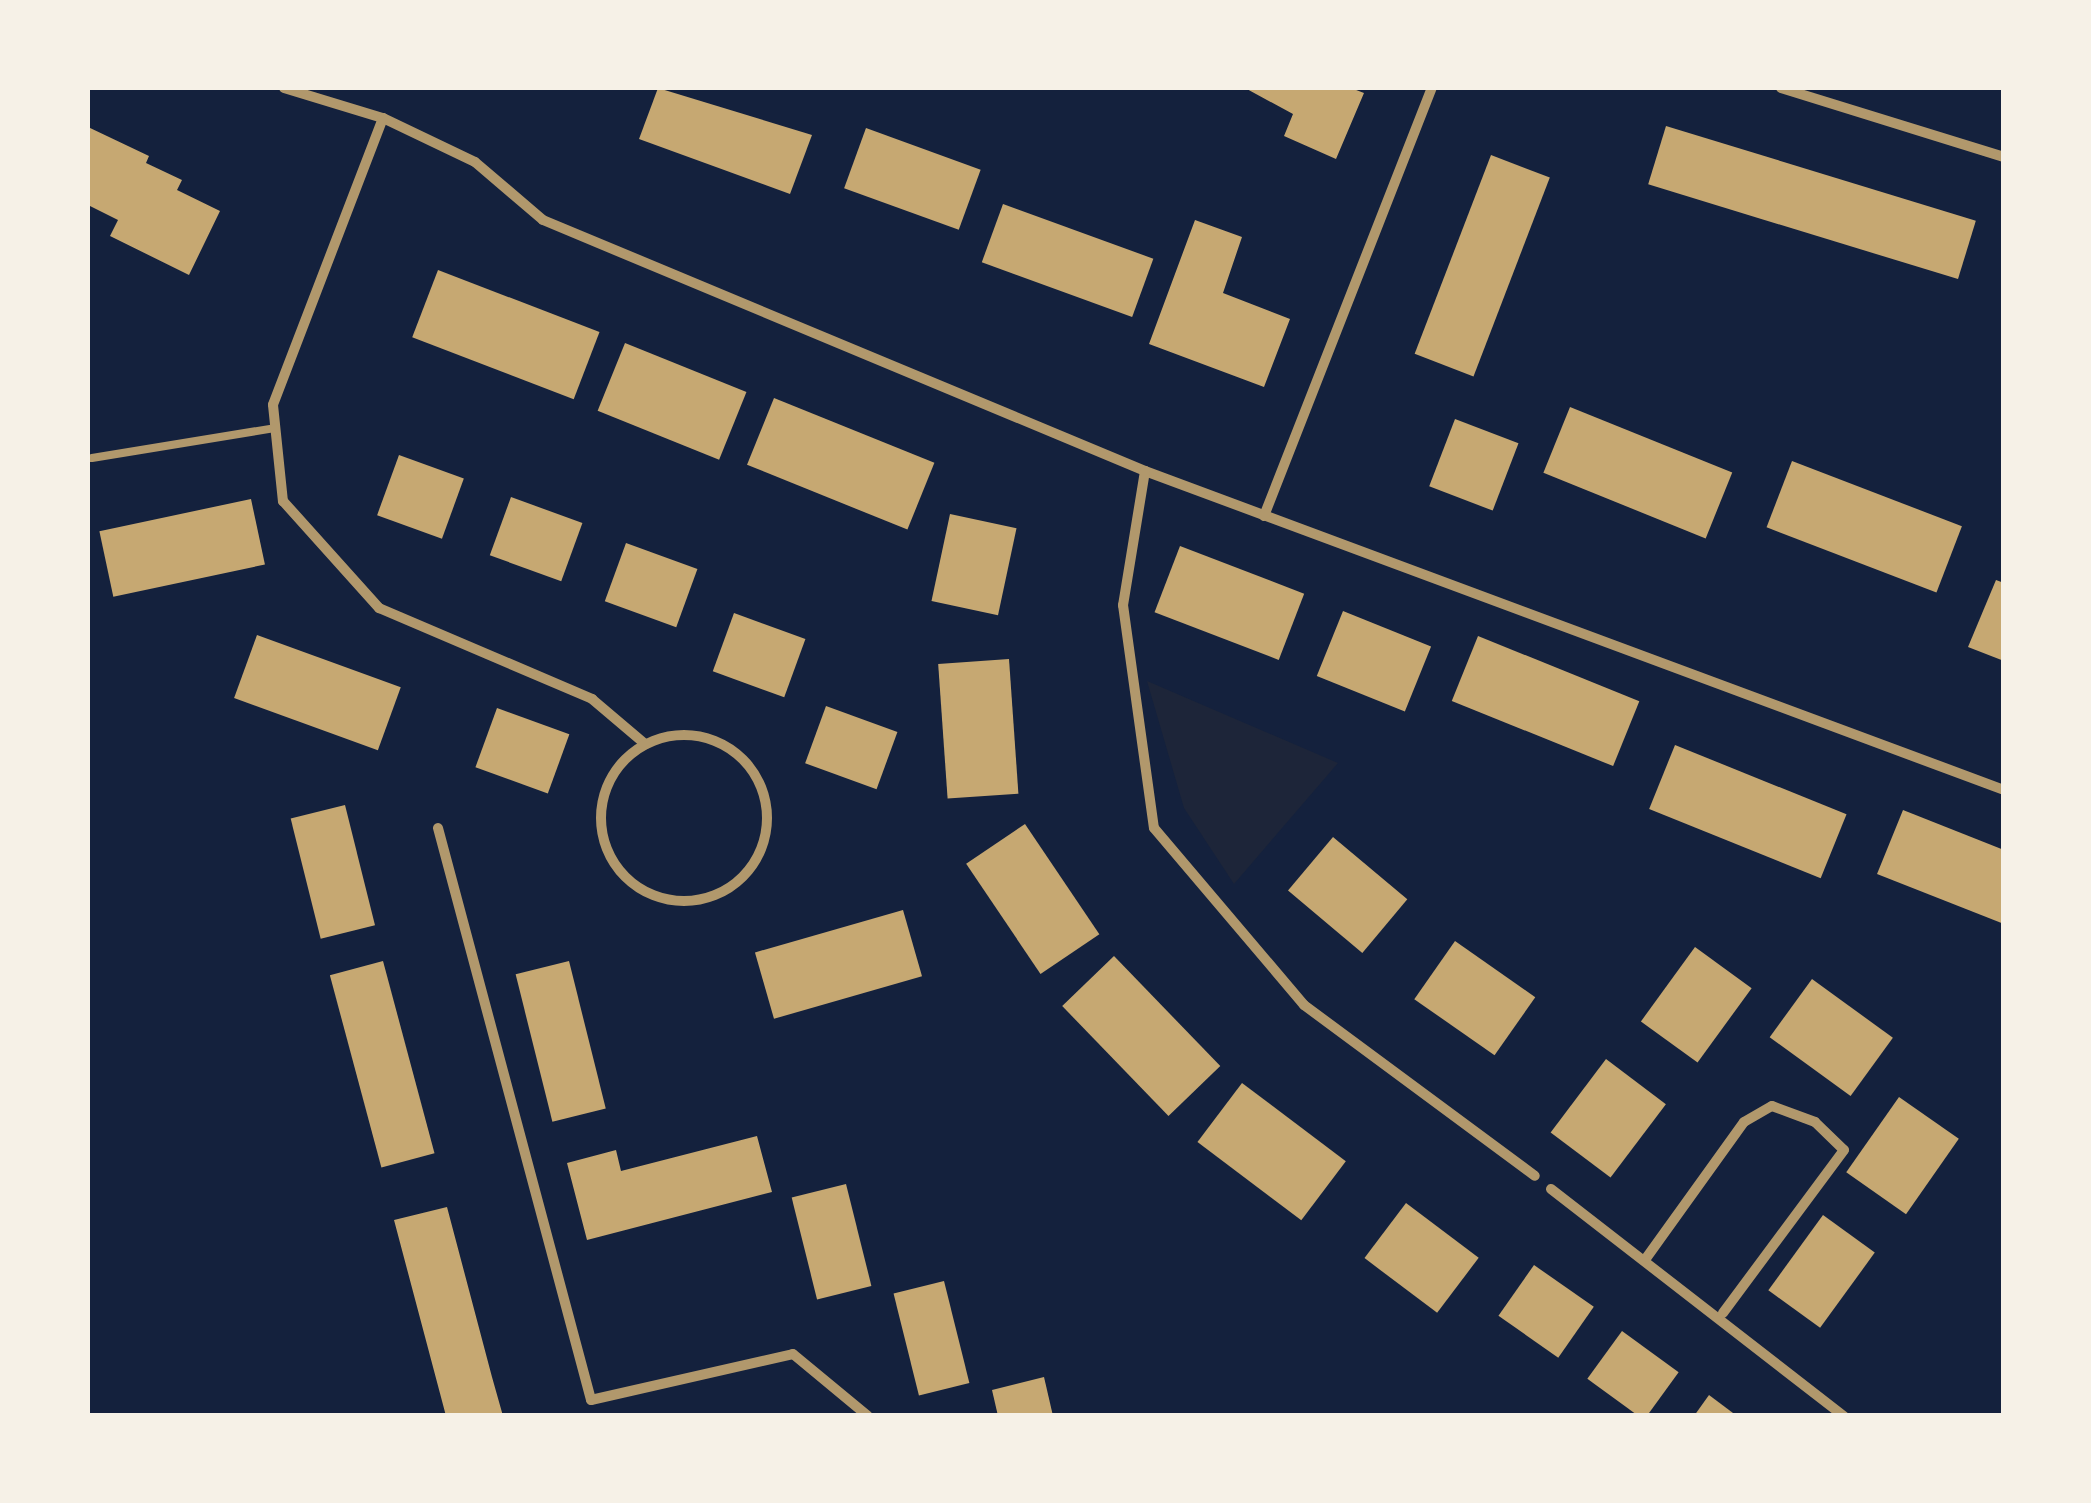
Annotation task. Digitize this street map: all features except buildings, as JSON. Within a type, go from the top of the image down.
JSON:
[{"type":"street","points":[[284,88],[382,118],[475,162],[543,220],[1144,471],[2004,790]]},
{"type":"street","points":[[1264,516],[1432,88]]},
{"type":"street","points":[[1782,88],[2004,157]]},
{"type":"street","points":[[382,118],[273,405],[283,501],[379,608],[592,699],[645,744],[702,737],[746,762],[761,784],[764,844],[751,870],[712,897],[655,897],[621,874],[606,848],[607,788],[645,744]]},
{"type":"street","points":[[1144,471],[1123,606],[1154,828],[1304,1005],[1534,1176]]},
{"type":"street","points":[[438,828],[590,1400],[793,1354],[868,1416]]},
{"type":"street","points":[[1646,1257],[1744,1122],[1772,1106],[1815,1122],[1844,1150],[1723,1313]]},
{"type":"street","points":[[1551,1190],[1723,1313],[1844,1416]]},
{"type":"lane","points":[[92,458],[275,428]]},
{"type":"shaded area","points":[[1147,681],[1338,763],[1234,884],[1184,808]]}]
